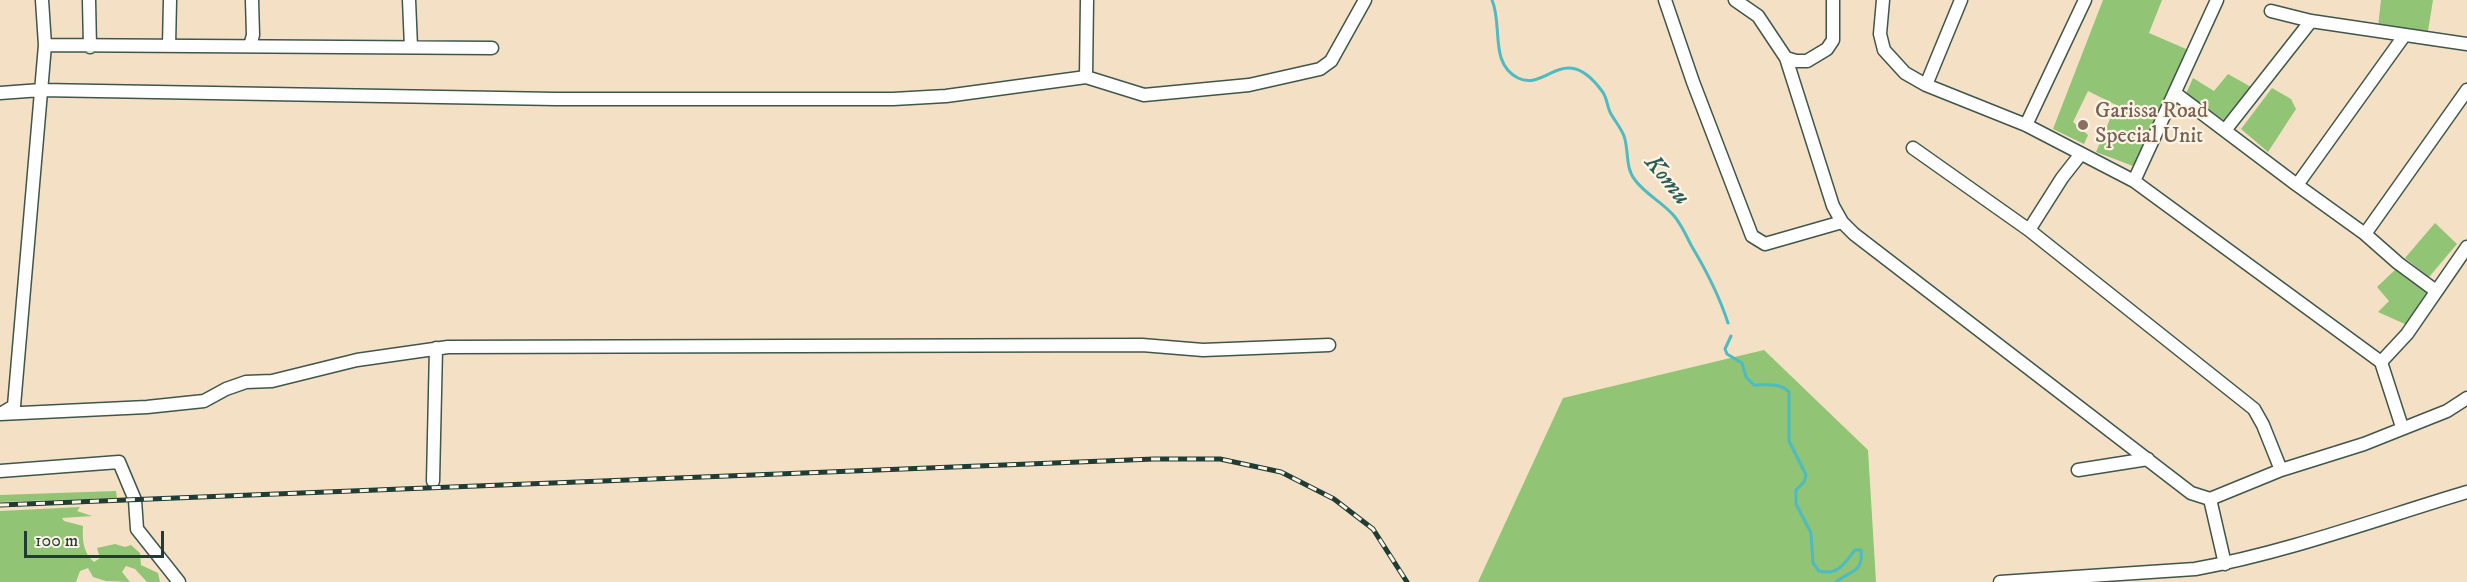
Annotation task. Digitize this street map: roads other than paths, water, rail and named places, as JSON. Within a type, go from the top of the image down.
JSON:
[{"type":"street","points":[[0,414],[14,406],[45,45],[42,0]]},
{"type":"street","points":[[89,0],[90,47]]},
{"type":"street","points":[[170,0],[170,46]]},
{"type":"street","points":[[250,46],[253,35],[252,0]]},
{"type":"street","points":[[409,0],[411,47]]},
{"type":"street","points":[[1086,77],[1087,0]]},
{"type":"street","points":[[0,93],[41,90],[579,99],[893,99],[946,96],[1086,77],[1144,95],[1232,87],[1320,69],[1337,53],[1365,0]]},
{"type":"street","points":[[1665,0],[1693,82],[1752,236],[1765,244],[1842,222]]},
{"type":"street","points":[[1735,0],[1758,16],[1786,58],[1833,206],[1842,222],[1854,234],[2191,493],[2210,499],[2281,470],[2364,444],[2447,411],[2467,398]]},
{"type":"street","points":[[1786,58],[1807,61],[1827,49],[1833,40],[1833,0]]},
{"type":"street","points":[[1883,0],[1880,34],[1884,50],[1905,73],[1926,85],[2026,125],[2134,181],[2381,362],[2402,427]]},
{"type":"street","points":[[1926,85],[1961,0]]},
{"type":"street","points":[[2026,125],[2085,0]]},
{"type":"street","points":[[2134,181],[2217,0]]},
{"type":"street","points":[[2271,10],[2311,21],[2467,44]]},
{"type":"street","points":[[2226,129],[2311,21]]},
{"type":"street","points":[[2297,185],[2404,36]]},
{"type":"street","points":[[45,45],[492,48]]},
{"type":"street","points":[[2365,234],[2467,90]]},
{"type":"street","points":[[2175,93],[2365,234],[2398,263],[2436,291]]},
{"type":"street","points":[[1913,148],[2029,230],[2253,409],[2263,425],[2281,470]]},
{"type":"street","points":[[2029,230],[2062,178],[2080,155]]},
{"type":"street","points":[[2381,362],[2400,343],[2467,247]]},
{"type":"street","points":[[0,414],[147,407],[204,401],[226,389],[246,382],[272,381],[326,366],[436,348],[1142,345],[1203,350],[1329,345]]},
{"type":"street","points":[[433,481],[436,348]]},
{"type":"street","points":[[2078,470],[2148,459]]},
{"type":"street","points":[[0,471],[119,462],[135,500],[137,529],[179,582]]},
{"type":"street","points":[[2000,582],[2195,569],[2224,564],[2341,533],[2467,492]]},
{"type":"street","points":[[2210,499],[2224,564]]},
{"type":"waterway","name":"Komu","points":[[1492,0],[1497,21],[1500,54],[1509,71],[1518,78],[1528,80],[1538,79],[1566,68],[1577,69],[1589,76],[1602,91],[1610,112],[1624,136],[1632,175],[1639,185],[1671,212],[1680,224],[1712,283],[1728,323]]},
{"type":"waterway","name":"Komu","points":[[1731,336],[1725,349],[1727,354],[1742,363],[1746,377],[1754,385],[1777,385],[1789,392],[1789,441],[1806,475],[1804,482],[1796,490],[1796,504],[1811,533],[1813,563],[1819,571],[1831,572],[1840,568],[1855,550],[1861,550],[1858,568],[1836,582]]},
{"type":"railway","points":[[0,505],[1154,459],[1220,459],[1281,472],[1334,499],[1373,529],[1407,582]]},
{"type":"place","name":"Garissa Road Special Unit","points":[[2083,125]]}]
